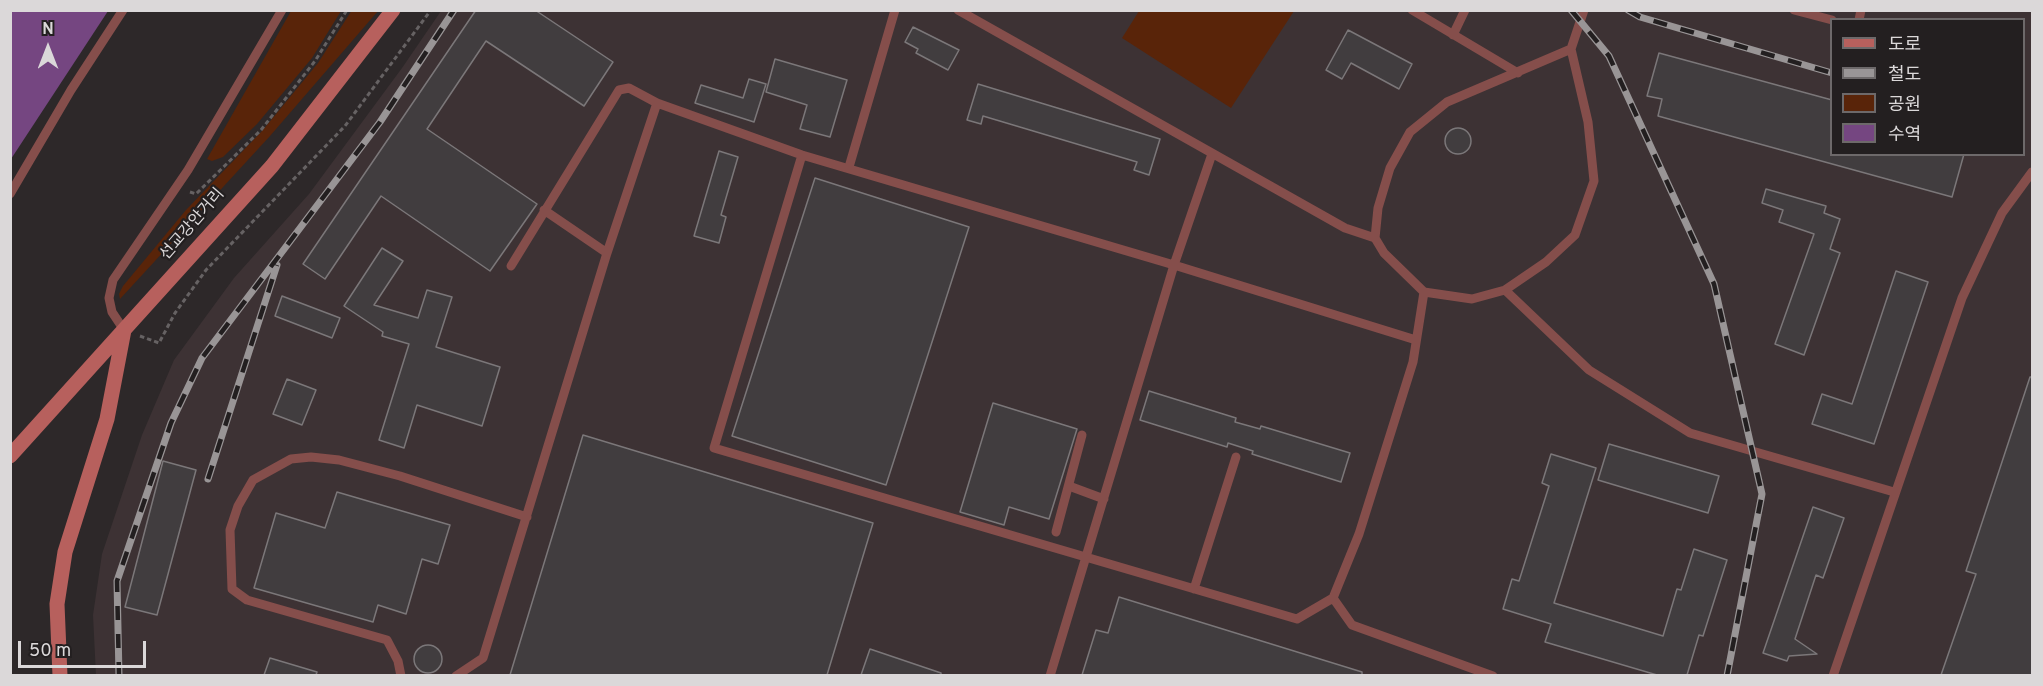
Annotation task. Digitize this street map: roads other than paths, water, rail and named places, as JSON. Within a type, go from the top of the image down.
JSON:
[{"type":"main road","name":"선교강안거리","points":[[10,456],[236,203],[272,166],[393,10]]},
{"type":"main road","points":[[60,675],[57,604],[65,552],[107,419],[124,330]]},
{"type":"lane","points":[[10,194],[71,90],[123,10]]},
{"type":"lane","points":[[124,330],[112,312],[109,298],[113,280],[177,187],[282,10]]},
{"type":"lane","points":[[849,168],[896,10]]},
{"type":"lane","points":[[958,10],[1345,228],[1375,238]]},
{"type":"lane","points":[[1412,10],[1518,73]]},
{"type":"lane","points":[[1453,35],[1465,10]]},
{"type":"lane","points":[[1571,49],[1448,102],[1410,132],[1390,168],[1378,208],[1375,238],[1384,253],[1424,291],[1472,299],[1505,290],[1546,262],[1575,235],[1594,181],[1588,122],[1571,49],[1584,10]]},
{"type":"lane","points":[[1794,10],[1830,20]]},
{"type":"lane","points":[[511,266],[618,90],[629,88],[640,91],[657,103],[802,155],[1174,265],[1416,340]]},
{"type":"lane","points":[[456,675],[483,658],[607,253],[657,103]]},
{"type":"lane","points":[[1050,675],[1174,265],[1212,154]]},
{"type":"lane","points":[[802,155],[714,448],[1086,559],[1297,619],[1333,598],[1359,534],[1413,362],[1424,291]]},
{"type":"lane","points":[[1833,675],[1962,298],[2002,213],[2032,172]]},
{"type":"lane","points":[[544,210],[607,253]]},
{"type":"lane","points":[[1505,290],[1589,370],[1690,434],[1894,492]]},
{"type":"lane","points":[[1056,532],[1082,435]]},
{"type":"lane","points":[[401,675],[398,661],[387,640],[247,600],[232,589],[230,530],[238,506],[253,480],[291,459],[311,457],[339,460],[400,476],[527,517]]},
{"type":"lane","points":[[1194,589],[1236,457]]},
{"type":"lane","points":[[1069,486],[1104,499]]},
{"type":"lane","points":[[1333,598],[1352,625],[1493,675]]},
{"type":"water","points":[[10,11],[108,11],[11,159]]},
{"type":"railway","points":[[119,676],[117,581],[171,423],[202,358],[380,122],[454,10]]},
{"type":"railway","points":[[1571,10],[1609,56],[1714,284],[1762,494],[1727,676]]},
{"type":"railway","points":[[1628,10],[1640,17],[1830,72]]},
{"type":"railway","points":[[208,479],[277,265]]}]
